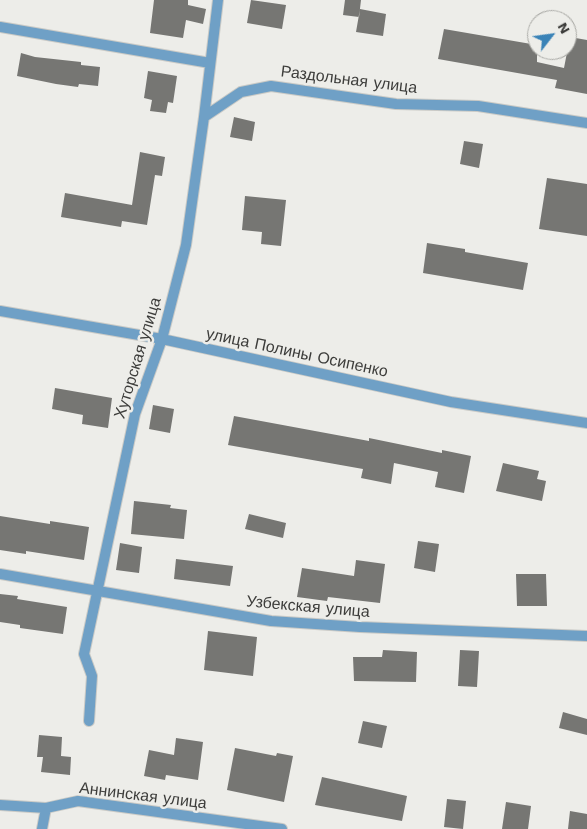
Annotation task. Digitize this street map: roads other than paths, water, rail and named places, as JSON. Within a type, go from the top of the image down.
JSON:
[{"type":"street","name":"Хуторская улица","points":[[89,721],[92,676],[84,654],[96,590],[135,414],[162,339],[186,245],[218,0]]},
{"type":"street","points":[[0,27],[210,62]]},
{"type":"street","name":"Раздольная улица","points":[[204,117],[241,92],[272,86],[396,104],[478,106],[587,123]]},
{"type":"street","name":"улица Полины Осипенко","points":[[0,311],[162,339],[451,402],[587,423]]},
{"type":"street","name":"Узбекская улица","points":[[0,574],[271,621],[360,627],[587,636]]},
{"type":"street","name":"Аннинская улица","points":[[0,805],[46,808],[78,801],[282,829]]},
{"type":"street","points":[[42,829],[46,808]]}]
